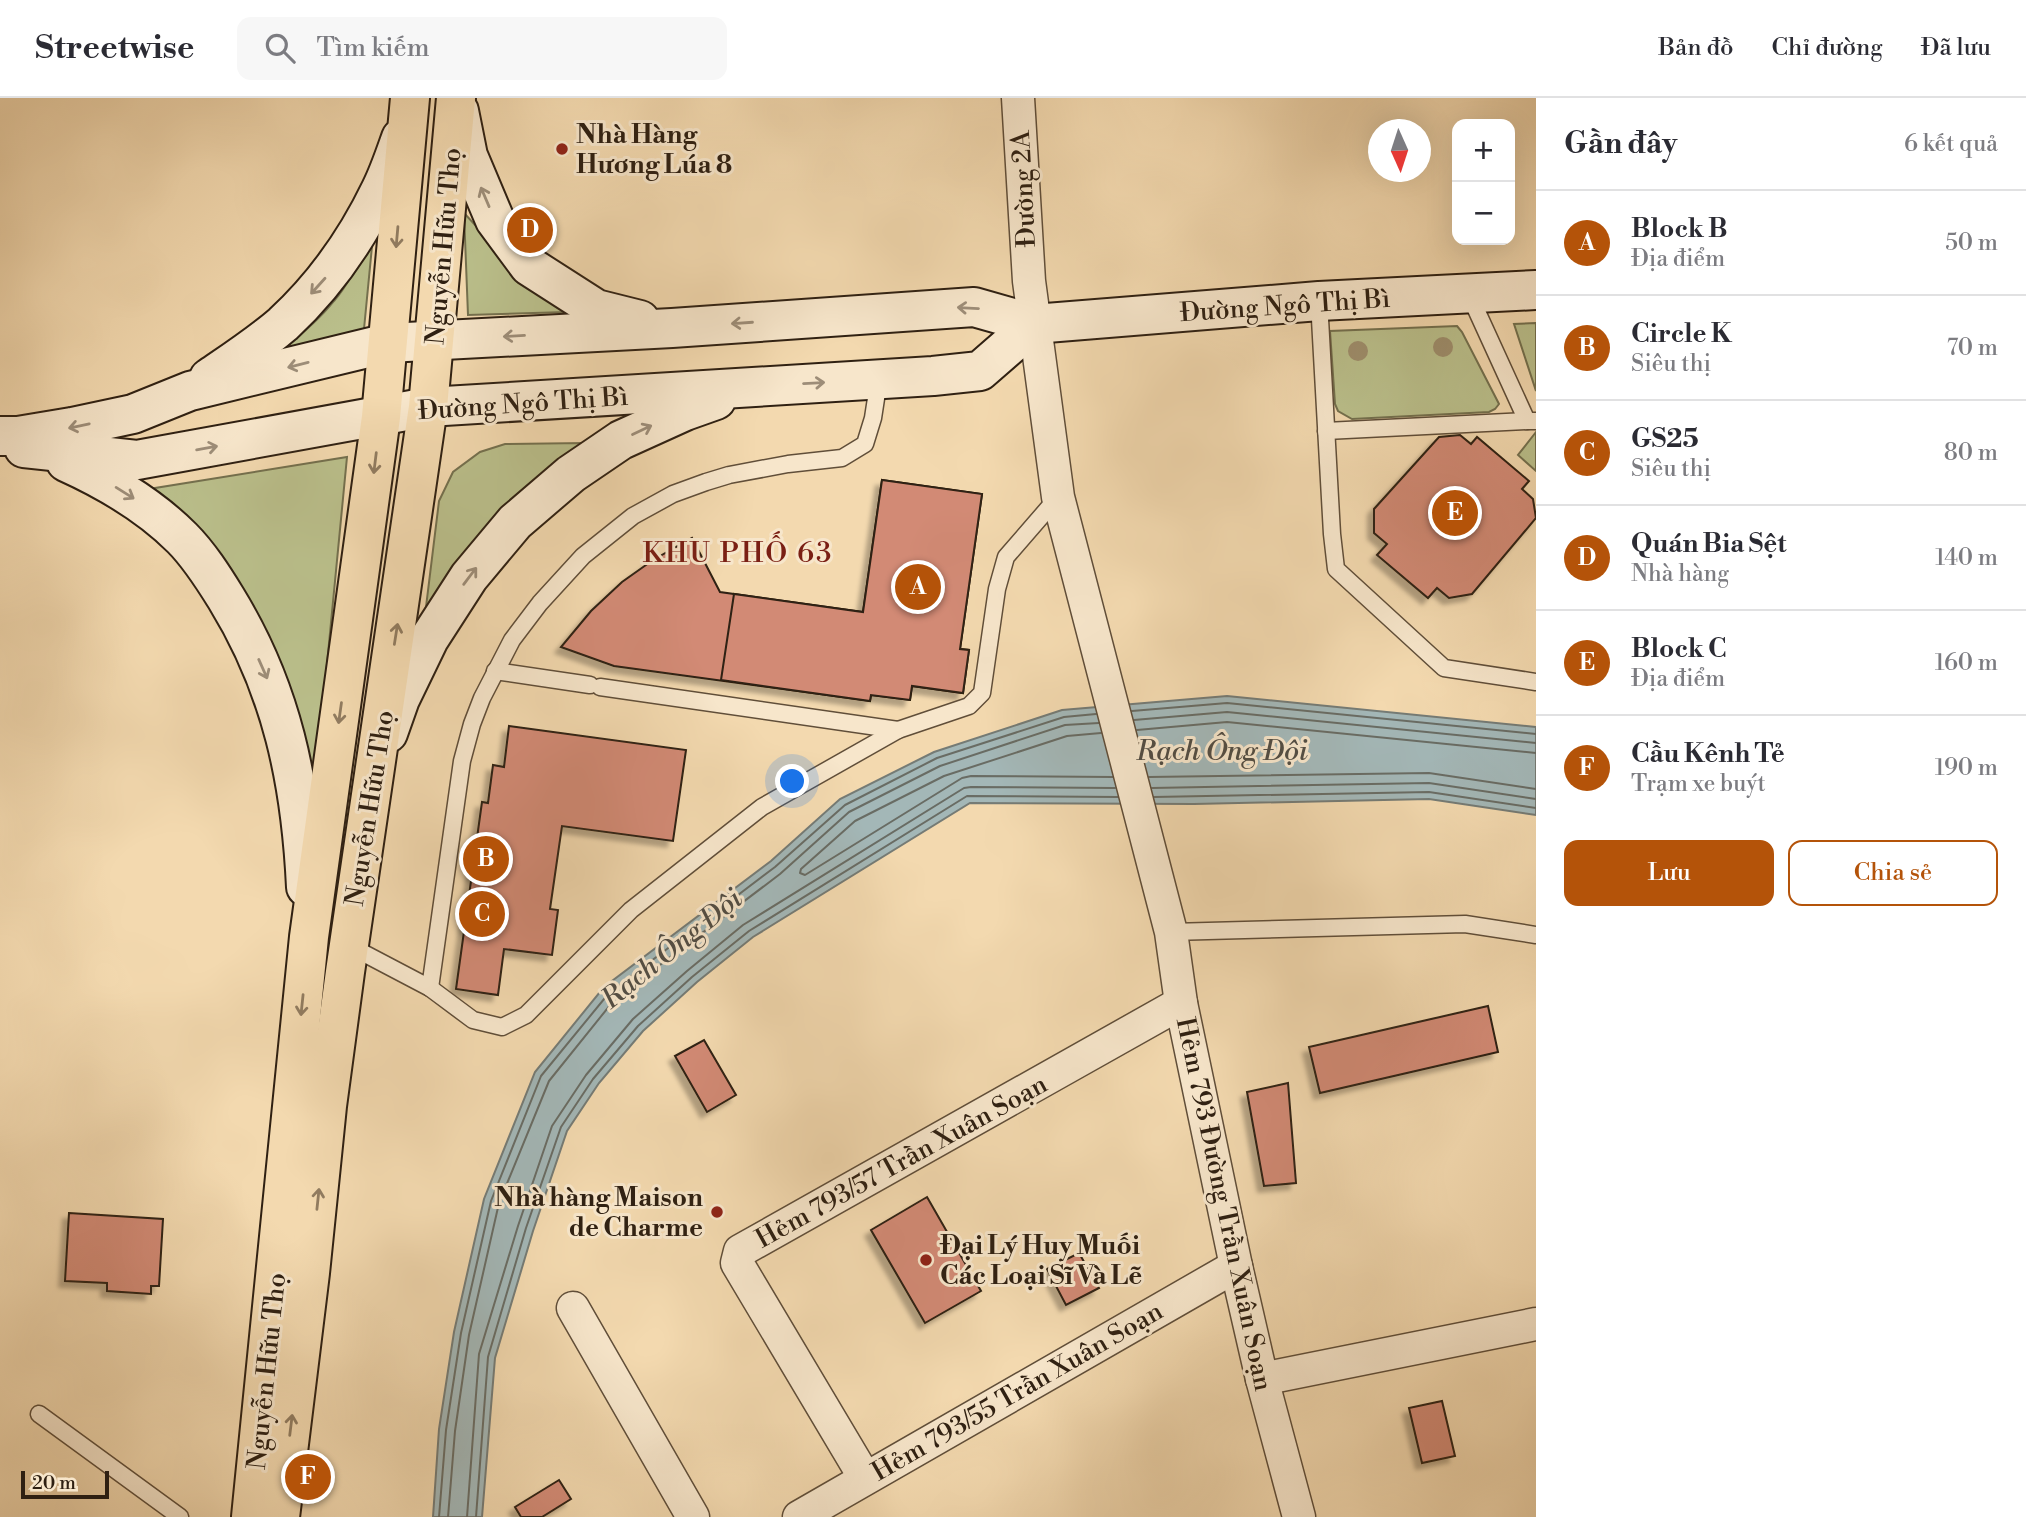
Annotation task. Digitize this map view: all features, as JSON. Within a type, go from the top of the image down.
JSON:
[{"type":"main road","name":"Nguyễn Hữu Thọ","points":[[280,1517],[327,1106],[428,407],[456,98]]},
{"type":"main road","name":"Nguyễn Hữu Thọ","points":[[251,1517],[309,937],[381,417],[409,109]]},
{"type":"street","points":[[456,98],[468,156],[495,220],[529,266],[596,309],[672,328]]},
{"type":"street","name":"Đường 2A","points":[[1018,98],[1028,281],[1034,324]]},
{"type":"street","points":[[190,391],[242,356],[283,323],[322,282],[356,236],[383,187],[409,109]]},
{"type":"street","name":"Đường Ngô Thị Bì","points":[[0,436],[18,436],[133,414],[190,391],[388,343],[672,328],[974,307],[1034,324],[1320,301],[1536,290]]},
{"type":"street","points":[[1034,324],[1058,497]]},
{"type":"street","name":"Đường Ngô Thị Bì","points":[[0,444],[42,451],[138,460],[428,407],[980,371],[1034,324]]},
{"type":"street","points":[[376,768],[400,699],[429,639],[469,577],[515,522],[571,474],[621,440],[685,411],[757,386]]},
{"type":"street","points":[[42,451],[100,478],[141,504],[183,538],[214,578],[243,626],[270,686],[288,748],[303,832],[309,937]]},
{"type":"street","name":"Hẻm 793 Đường Trần Xuân Soạn","points":[[1058,497],[1171,932],[1181,1003],[1236,1266],[1262,1379],[1299,1517]]},
{"type":"street","name":"Hẻm 793/57 Trần Xuân Soạn","points":[[865,1478],[737,1264],[740,1251],[1181,1003]]},
{"type":"street","name":"Hẻm 793/55 Trần Xuân Soạn","points":[[799,1517],[1236,1266]]},
{"type":"street","points":[[573,1308],[693,1517]]},
{"type":"street","points":[[1262,1379],[1536,1324]]},
{"type":"lane","points":[[1326,431],[1531,421],[1469,294]]},
{"type":"lane","points":[[1320,301],[1336,569],[1444,668],[1536,682]]},
{"type":"lane","points":[[430,988],[462,761],[472,724],[512,640],[540,603],[583,556],[633,516],[673,494],[706,482],[776,466],[842,458],[865,444],[873,418],[879,379]]},
{"type":"lane","points":[[349,945],[430,988],[474,1020],[502,1027],[526,1015],[631,911],[762,807],[898,730],[970,706],[982,693],[997,589],[1006,556],[1058,497]]},
{"type":"lane","points":[[495,671],[898,730]]},
{"type":"lane","points":[[1171,932],[1465,924],[1536,935]]},
{"type":"lane","points":[[39,1414],[180,1517]]},
{"type":"green space","points":[[464,213],[517,270],[567,312],[468,315]]},
{"type":"green space","points":[[373,236],[364,329],[282,350],[310,327],[334,301]]},
{"type":"green space","points":[[1536,323],[1536,391],[1514,324]]},
{"type":"green space","points":[[1457,326],[1499,404],[1495,409],[1489,412],[1352,419],[1338,411],[1335,404],[1330,331]]},
{"type":"green space","points":[[1536,432],[1536,471],[1518,455]]},
{"type":"green space","points":[[584,443],[469,551],[426,607],[439,501],[453,472],[480,452],[505,444]]},
{"type":"green space","points":[[347,457],[318,757],[316,764],[311,767],[298,714],[268,634],[208,547],[149,489]]},
{"type":"water","name":"Rạch Ông Đội","points":[[1227,696],[1536,727],[1536,815],[1429,799],[1194,804],[970,803],[753,937],[697,982],[643,1031],[599,1083],[567,1131],[533,1231],[495,1358],[482,1517],[433,1517],[439,1429],[454,1332],[484,1199],[535,1072],[604,987],[771,861],[840,799],[934,752],[1062,710]]},
{"type":"building","points":[[1460,435],[1471,444],[1477,437],[1529,481],[1522,489],[1533,499],[1536,518],[1472,594],[1449,598],[1437,588],[1428,598],[1377,555],[1387,544],[1374,533],[1374,509],[1439,437]]},
{"type":"building","points":[[882,480],[982,494],[960,649],[969,650],[963,693],[912,686],[910,700],[871,695],[870,701],[614,666],[561,647],[591,611],[622,582],[653,560],[692,538],[720,592],[863,612]]},
{"type":"building","points":[[882,480],[982,494],[960,649],[969,650],[963,693],[912,686],[910,700],[871,695],[870,701],[721,680],[734,594],[863,612]]},
{"type":"building","points":[[509,726],[686,750],[673,841],[562,826],[550,909],[558,910],[552,955],[504,949],[498,995],[456,989],[482,802],[488,803],[493,765],[504,767]]},
{"type":"building","points":[[1488,1006],[1498,1052],[1320,1093],[1309,1047]]},
{"type":"building","points":[[704,1040],[736,1095],[707,1112],[675,1056]]},
{"type":"building","points":[[1288,1083],[1296,1183],[1264,1186],[1247,1092]]},
{"type":"building","name":"Đại Lý Huy Muối Các Loại Sĩ Và Lẽ","points":[[927,1197],[981,1291],[925,1323],[871,1230]]},
{"type":"building","points":[[69,1213],[163,1219],[159,1286],[151,1286],[151,1294],[107,1291],[107,1283],[65,1281]]},
{"type":"building","points":[[1079,1253],[1099,1288],[1066,1305],[1047,1269]]},
{"type":"building","points":[[1442,1401],[1455,1456],[1422,1463],[1409,1408]]},
{"type":"building","points":[[559,1480],[571,1499],[542,1517],[521,1517],[515,1507]]},
{"type":"place","name":"Nhà Hàng Hương Lúa 8","points":[[562,149]]},
{"type":"place","name":"Quán Bia Sệt","points":[[530,230]]},
{"type":"place","name":"Block C","points":[[1455,513]]},
{"type":"place","name":"Block B","points":[[918,587]]},
{"type":"place","name":"Circle K","points":[[486,859]]},
{"type":"place","name":"GS25","points":[[482,914]]},
{"type":"place","name":"Nhà hàng Maison de Charme","points":[[717,1212]]},
{"type":"place","name":"Đại Lý Huy Muối Các Loại Sĩ Và Lẽ","points":[[926,1260]]},
{"type":"place","name":"Cầu Kênh Tẻ","points":[[308,1477]]},
{"type":"district","name":"KHU PHỐ 63","points":[[738,552]]}]
